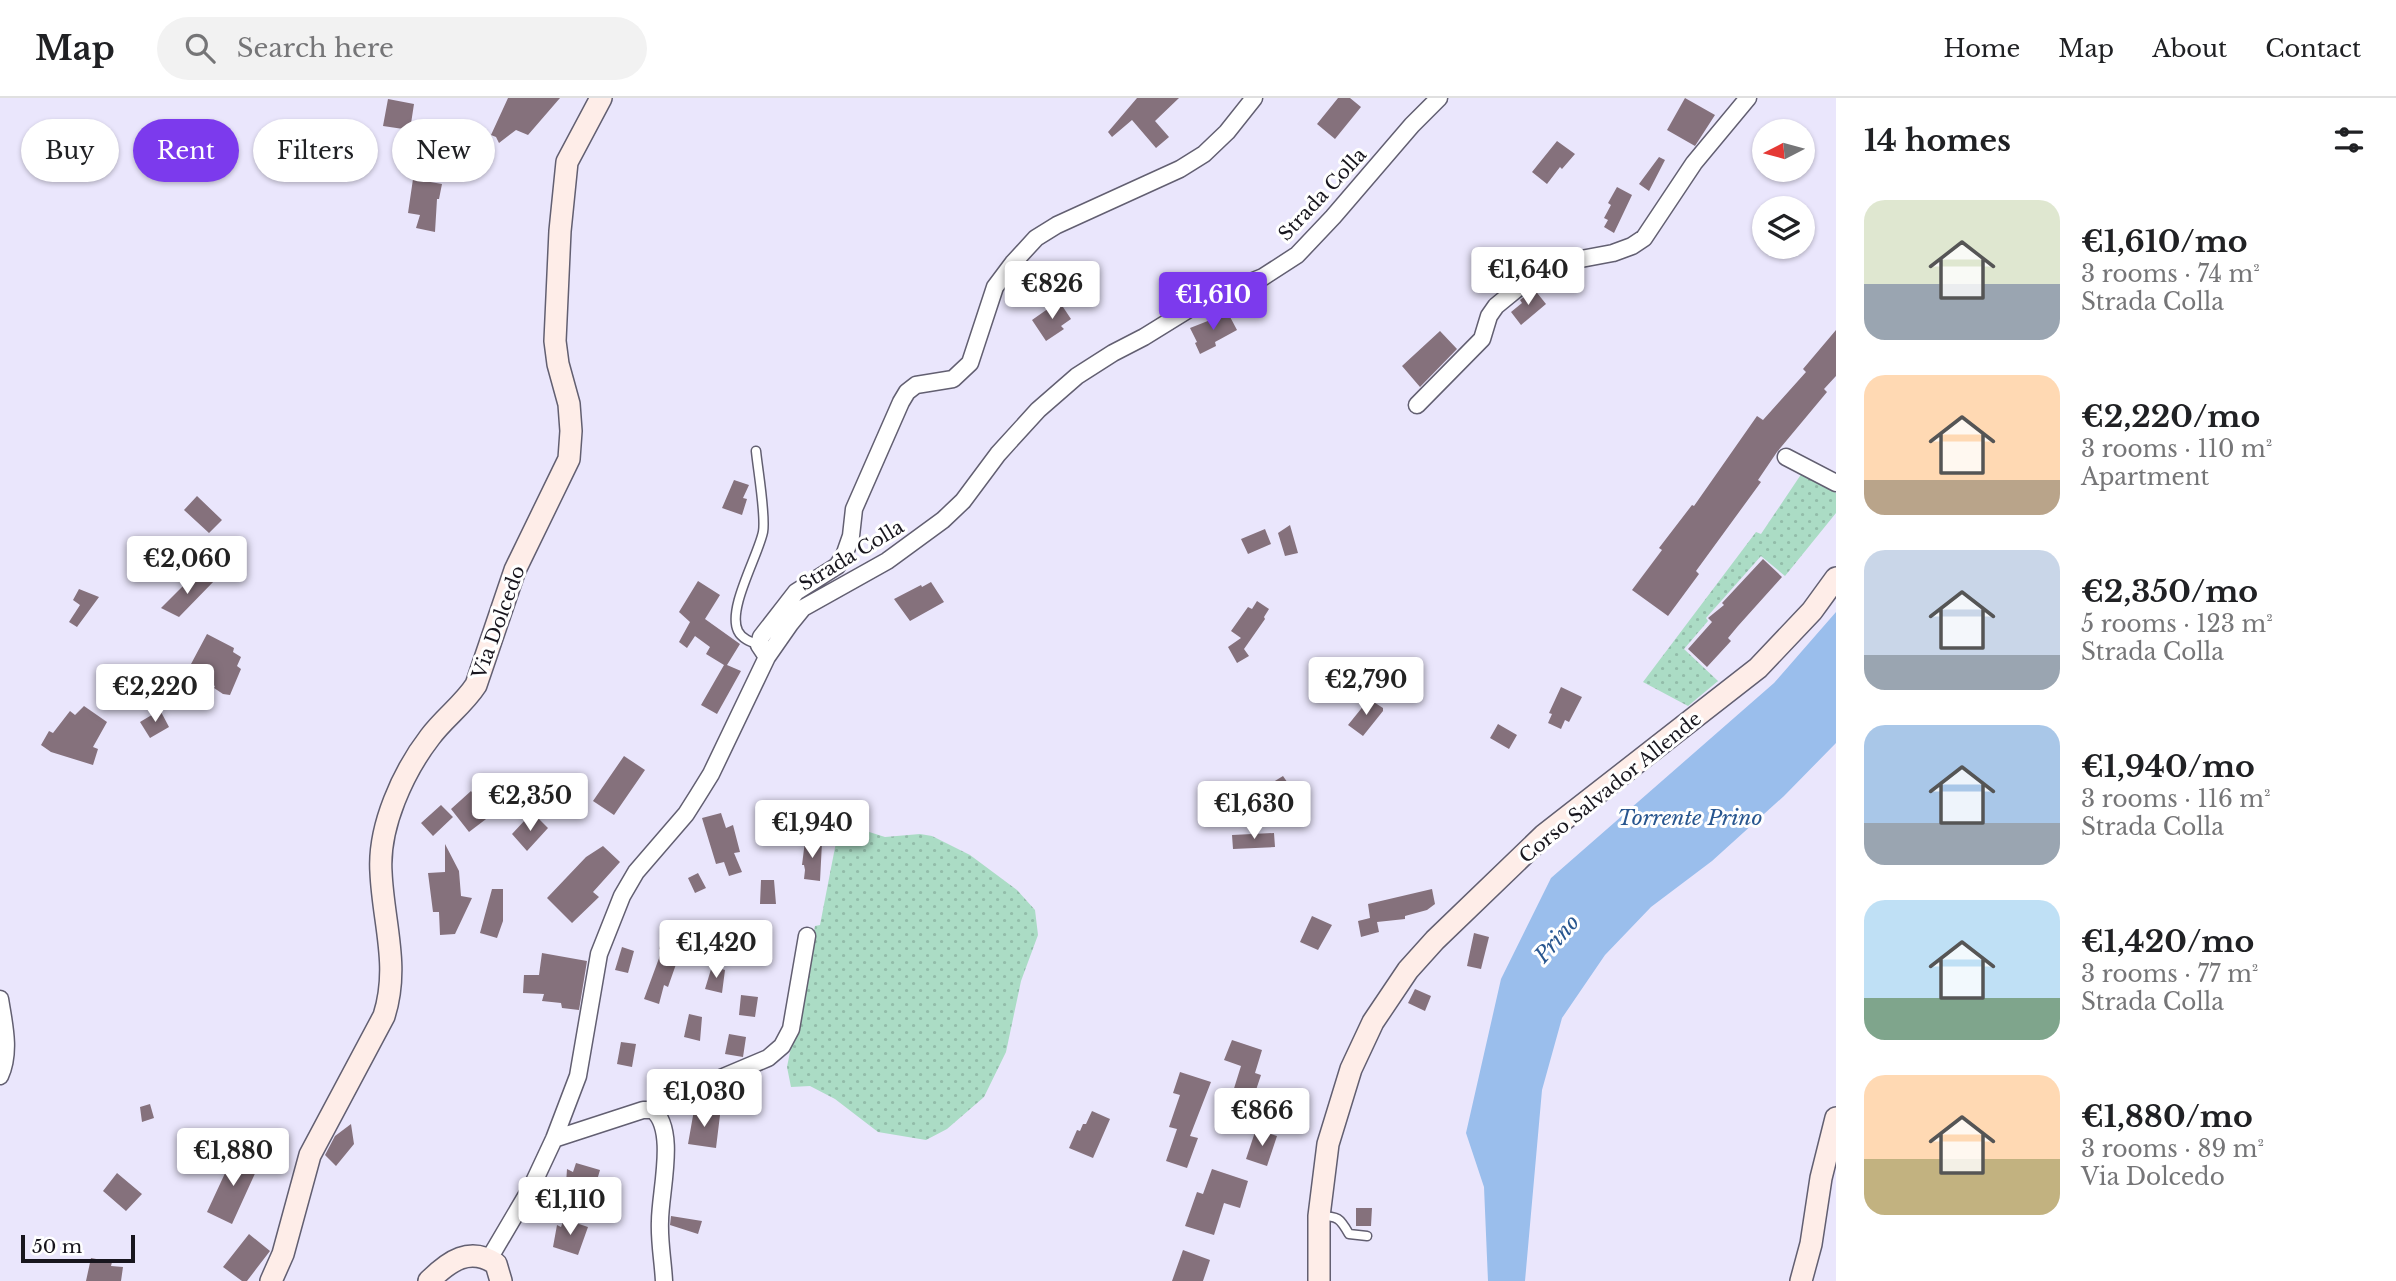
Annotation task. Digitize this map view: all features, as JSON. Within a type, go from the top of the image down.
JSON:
[{"type":"main road","name":"Via Dolcedo","points":[[271,1281],[283,1254],[310,1155],[384,1016],[388,1002],[393,968],[381,853],[400,786],[431,735],[467,699],[476,685],[515,570],[569,459],[569,404],[555,341],[560,231],[567,162],[601,98]]},
{"type":"main road","name":"Corso Salvador Allende","points":[[1319,1281],[1319,1216],[1328,1144],[1352,1069],[1373,1022],[1408,970],[1435,940],[1544,835],[1758,668],[1812,611],[1836,578]]},
{"type":"main road","points":[[1801,1281],[1836,1118]]},
{"type":"main road","points":[[429,1281],[449,1263],[460,1257],[476,1255],[496,1264],[501,1281]]},
{"type":"street","points":[[763,651],[761,637],[796,592],[837,565],[844,556],[851,536],[854,509],[907,392],[916,385],[953,379],[970,363],[995,288],[1013,263],[1037,238],[1057,225],[1180,169],[1204,154],[1227,132],[1254,98]]},
{"type":"street","name":"Strada Colla","points":[[488,1259],[515,1217],[554,1139],[581,1065],[599,954],[622,896],[636,872],[686,814],[711,774],[763,651],[803,608],[887,561],[950,514],[964,501],[998,454],[1038,410],[1077,376],[1199,303],[1263,277],[1297,255],[1439,98]]},
{"type":"street","points":[[1417,405],[1482,339],[1489,316],[1496,306],[1535,274],[1549,265],[1614,253],[1644,238],[1694,163],[1748,98]]},
{"type":"street","points":[[1786,457],[1836,483]]},
{"type":"street","points":[[653,1110],[659,1104],[768,1058],[782,1046],[790,1028],[807,936]]},
{"type":"street","points":[[0,999],[5,1032],[5,1063],[0,1076]]},
{"type":"street","points":[[554,1139],[643,1110],[653,1110],[660,1116],[666,1137],[660,1220],[664,1281]]},
{"type":"lane","points":[[756,451],[763,530],[736,609],[736,625],[738,633],[763,651]]},
{"type":"lane","points":[[1319,1216],[1333,1216],[1341,1220],[1349,1234],[1367,1236]]},
{"type":"green space","points":[[1802,473],[1836,493],[1836,513],[1785,576],[1761,556],[1706,618],[1708,621],[1684,649],[1718,681],[1688,706],[1643,682],[1756,532],[1761,534]]},
{"type":"green space","points":[[850,829],[885,837],[920,834],[932,836],[970,855],[1017,890],[1035,910],[1038,935],[1021,981],[1006,1052],[984,1097],[947,1129],[926,1140],[878,1132],[835,1099],[810,1086],[791,1087],[787,1067],[815,926],[820,925],[838,832]]},
{"type":"water","name":"Torrente Prino","points":[[1836,612],[1836,743],[1784,796],[1712,861],[1651,907],[1605,955],[1562,1018],[1542,1090],[1525,1281],[1488,1281],[1484,1187],[1466,1133],[1501,979],[1551,878],[1774,683]]},
{"type":"building","points":[[508,98],[560,98],[528,135],[516,130],[499,143],[495,137],[495,126]]},
{"type":"building","points":[[1137,98],[1179,98],[1155,121],[1169,137],[1156,148],[1132,120],[1112,137],[1108,132]]},
{"type":"building","points":[[1338,98],[1350,98],[1361,107],[1335,139],[1317,124]]},
{"type":"building","points":[[1685,98],[1715,115],[1695,146],[1667,130]]},
{"type":"building","points":[[388,99],[414,104],[412,119],[392,119],[392,127],[383,126]]},
{"type":"building","points":[[1557,141],[1575,154],[1547,184],[1532,172]]},
{"type":"building","points":[[1659,157],[1665,160],[1649,191],[1639,184]]},
{"type":"building","points":[[413,182],[442,184],[437,199],[435,232],[416,228],[420,215],[408,213]]},
{"type":"building","points":[[1617,187],[1632,195],[1614,233],[1604,227],[1608,220],[1604,218],[1611,205],[1608,203]]},
{"type":"building","points":[[1534,289],[1546,304],[1521,325],[1511,312],[1522,303],[1520,300]]},
{"type":"building","points":[[1059,301],[1071,319],[1061,326],[1064,329],[1046,341],[1032,320]]},
{"type":"building","points":[[1228,313],[1237,330],[1200,354],[1190,328]]},
{"type":"building","points":[[1836,330],[1836,376],[1824,389],[1827,392],[1777,452],[1758,480],[1761,482],[1696,571],[1699,574],[1668,616],[1632,590],[1662,550],[1659,548],[1692,505],[1694,506],[1757,416],[1763,420],[1806,372],[1803,369]]},
{"type":"building","points":[[1440,331],[1457,349],[1420,387],[1402,366]]},
{"type":"building","points":[[734,480],[749,485],[743,498],[747,499],[742,515],[722,508]]},
{"type":"building","points":[[197,496],[222,520],[209,533],[184,510]]},
{"type":"building","points":[[1290,525],[1298,553],[1285,556],[1278,533]]},
{"type":"building","points":[[1265,529],[1271,544],[1248,554],[1241,539]]},
{"type":"building","points":[[1763,559],[1782,577],[1728,638],[1731,641],[1707,667],[1688,649],[1712,622],[1708,618],[1724,605],[1722,603]]},
{"type":"building","points":[[202,572],[206,578],[215,580],[179,617],[161,608],[185,584],[187,587]]},
{"type":"building","points":[[698,581],[720,595],[705,619],[740,644],[727,665],[741,671],[717,714],[701,705],[724,665],[706,654],[710,647],[695,636],[687,648],[679,642],[690,622],[679,612]]},
{"type":"building","points":[[931,582],[944,602],[910,621],[894,599]]},
{"type":"building","points":[[79,589],[99,597],[77,627],[69,622],[80,605],[73,600]]},
{"type":"building","points":[[1257,601],[1269,609],[1244,649],[1249,656],[1237,663],[1228,647],[1241,638],[1231,631],[1248,607],[1252,609]]},
{"type":"building","points":[[207,634],[234,648],[233,652],[241,657],[237,666],[241,669],[230,695],[223,694],[204,681],[207,674],[191,664]]},
{"type":"building","points":[[1561,687],[1582,697],[1569,722],[1565,720],[1561,729],[1548,723],[1552,714],[1549,713]]},
{"type":"building","points":[[1369,699],[1383,708],[1383,711],[1363,736],[1348,725]]},
{"type":"building","points":[[84,706],[107,722],[93,747],[98,749],[93,765],[51,752],[41,745],[49,731],[53,733],[70,711],[75,715]]},
{"type":"building","points":[[160,710],[169,727],[150,738],[140,722]]},
{"type":"building","points":[[1498,724],[1517,735],[1509,749],[1490,738]]},
{"type":"building","points":[[624,756],[645,770],[614,815],[593,801]]},
{"type":"building","points":[[509,773],[517,783],[506,792],[498,783]]},
{"type":"building","points":[[1283,776],[1294,792],[1264,810],[1254,794]]},
{"type":"building","points":[[471,791],[490,816],[469,832],[451,809]]},
{"type":"building","points":[[441,805],[453,817],[433,836],[421,823]]},
{"type":"building","points":[[721,813],[726,828],[733,825],[740,852],[734,853],[742,872],[729,876],[724,862],[716,864],[702,818]]},
{"type":"building","points":[[536,816],[548,828],[527,851],[512,834],[525,820],[529,823]]},
{"type":"building","points":[[1274,833],[1275,847],[1233,849],[1232,835]]},
{"type":"building","points":[[805,841],[822,842],[820,881],[804,879],[805,870],[802,865]]},
{"type":"building","points":[[445,844],[459,871],[461,896],[472,898],[455,934],[440,935],[439,912],[433,912],[428,873],[445,872]]},
{"type":"building","points":[[603,846],[620,862],[593,892],[599,897],[572,923],[547,898],[586,857]]},
{"type":"building","points":[[698,873],[706,888],[695,893],[688,878]]},
{"type":"building","points":[[761,880],[774,880],[776,904],[760,904]]},
{"type":"building","points":[[492,889],[503,889],[503,921],[497,938],[480,933]]},
{"type":"building","points":[[1432,889],[1435,904],[1427,910],[1405,916],[1405,919],[1377,922],[1379,932],[1361,937],[1358,921],[1370,918],[1368,904]]},
{"type":"building","points":[[1312,916],[1332,925],[1318,950],[1300,942]]},
{"type":"building","points":[[667,923],[679,926],[678,931],[687,933],[668,987],[664,985],[659,1004],[644,999],[662,950],[659,949]]},
{"type":"building","points":[[754,923],[766,926],[764,950],[748,946]]},
{"type":"building","points":[[1474,933],[1489,937],[1481,969],[1467,966]]},
{"type":"building","points":[[622,947],[634,951],[628,973],[615,970]]},
{"type":"building","points":[[542,953],[587,961],[579,1010],[562,1008],[561,1003],[542,1001],[544,994],[523,993],[524,975],[539,975]]},
{"type":"building","points":[[712,966],[725,970],[722,993],[705,989]]},
{"type":"building","points":[[1415,989],[1431,996],[1425,1011],[1408,1003]]},
{"type":"building","points":[[741,995],[758,997],[755,1017],[739,1015]]},
{"type":"building","points":[[689,1014],[702,1017],[700,1041],[684,1037]]},
{"type":"building","points":[[729,1034],[746,1037],[743,1057],[725,1054]]},
{"type":"building","points":[[1232,1040],[1262,1050],[1255,1073],[1261,1075],[1251,1105],[1231,1098],[1241,1066],[1224,1060]]},
{"type":"building","points":[[621,1042],[636,1044],[632,1067],[617,1064]]},
{"type":"building","points":[[1180,1072],[1211,1082],[1190,1136],[1198,1138],[1187,1168],[1166,1161],[1177,1129],[1169,1127],[1180,1095],[1173,1093]]},
{"type":"building","points":[[150,1104],[154,1118],[142,1122],[140,1107]]},
{"type":"building","points":[[694,1110],[720,1115],[716,1148],[688,1144]]},
{"type":"building","points":[[1092,1111],[1110,1119],[1093,1158],[1069,1148],[1077,1130],[1080,1131],[1083,1124],[1086,1124]]},
{"type":"building","points":[[351,1124],[354,1144],[336,1166],[325,1155],[335,1136]]},
{"type":"building","points":[[1256,1129],[1277,1136],[1267,1166],[1246,1159]]},
{"type":"building","points":[[245,1152],[256,1157],[251,1167],[257,1169],[232,1224],[207,1212],[233,1156],[240,1160]]},
{"type":"building","points":[[576,1163],[600,1170],[590,1204],[569,1198],[572,1190],[569,1190],[571,1185],[566,1184],[567,1169],[573,1172]]},
{"type":"building","points":[[1212,1169],[1248,1181],[1240,1208],[1224,1203],[1214,1235],[1185,1226],[1197,1192],[1203,1194]]},
{"type":"building","points":[[117,1173],[142,1194],[126,1211],[103,1191]]},
{"type":"building","points":[[1356,1208],[1372,1208],[1371,1226],[1356,1226]]},
{"type":"building","points":[[671,1216],[702,1221],[698,1234],[670,1225]]},
{"type":"building","points":[[564,1219],[588,1227],[578,1255],[553,1247],[557,1225],[561,1227]]},
{"type":"building","points":[[249,1234],[270,1251],[247,1281],[242,1281],[223,1267]]},
{"type":"building","points":[[1183,1250],[1210,1260],[1203,1281],[1172,1281]]},
{"type":"building","points":[[91,1258],[112,1262],[111,1266],[123,1267],[121,1281],[86,1281]]},
{"type":"water label","name":"Prino","points":[[1557,939]]}]
